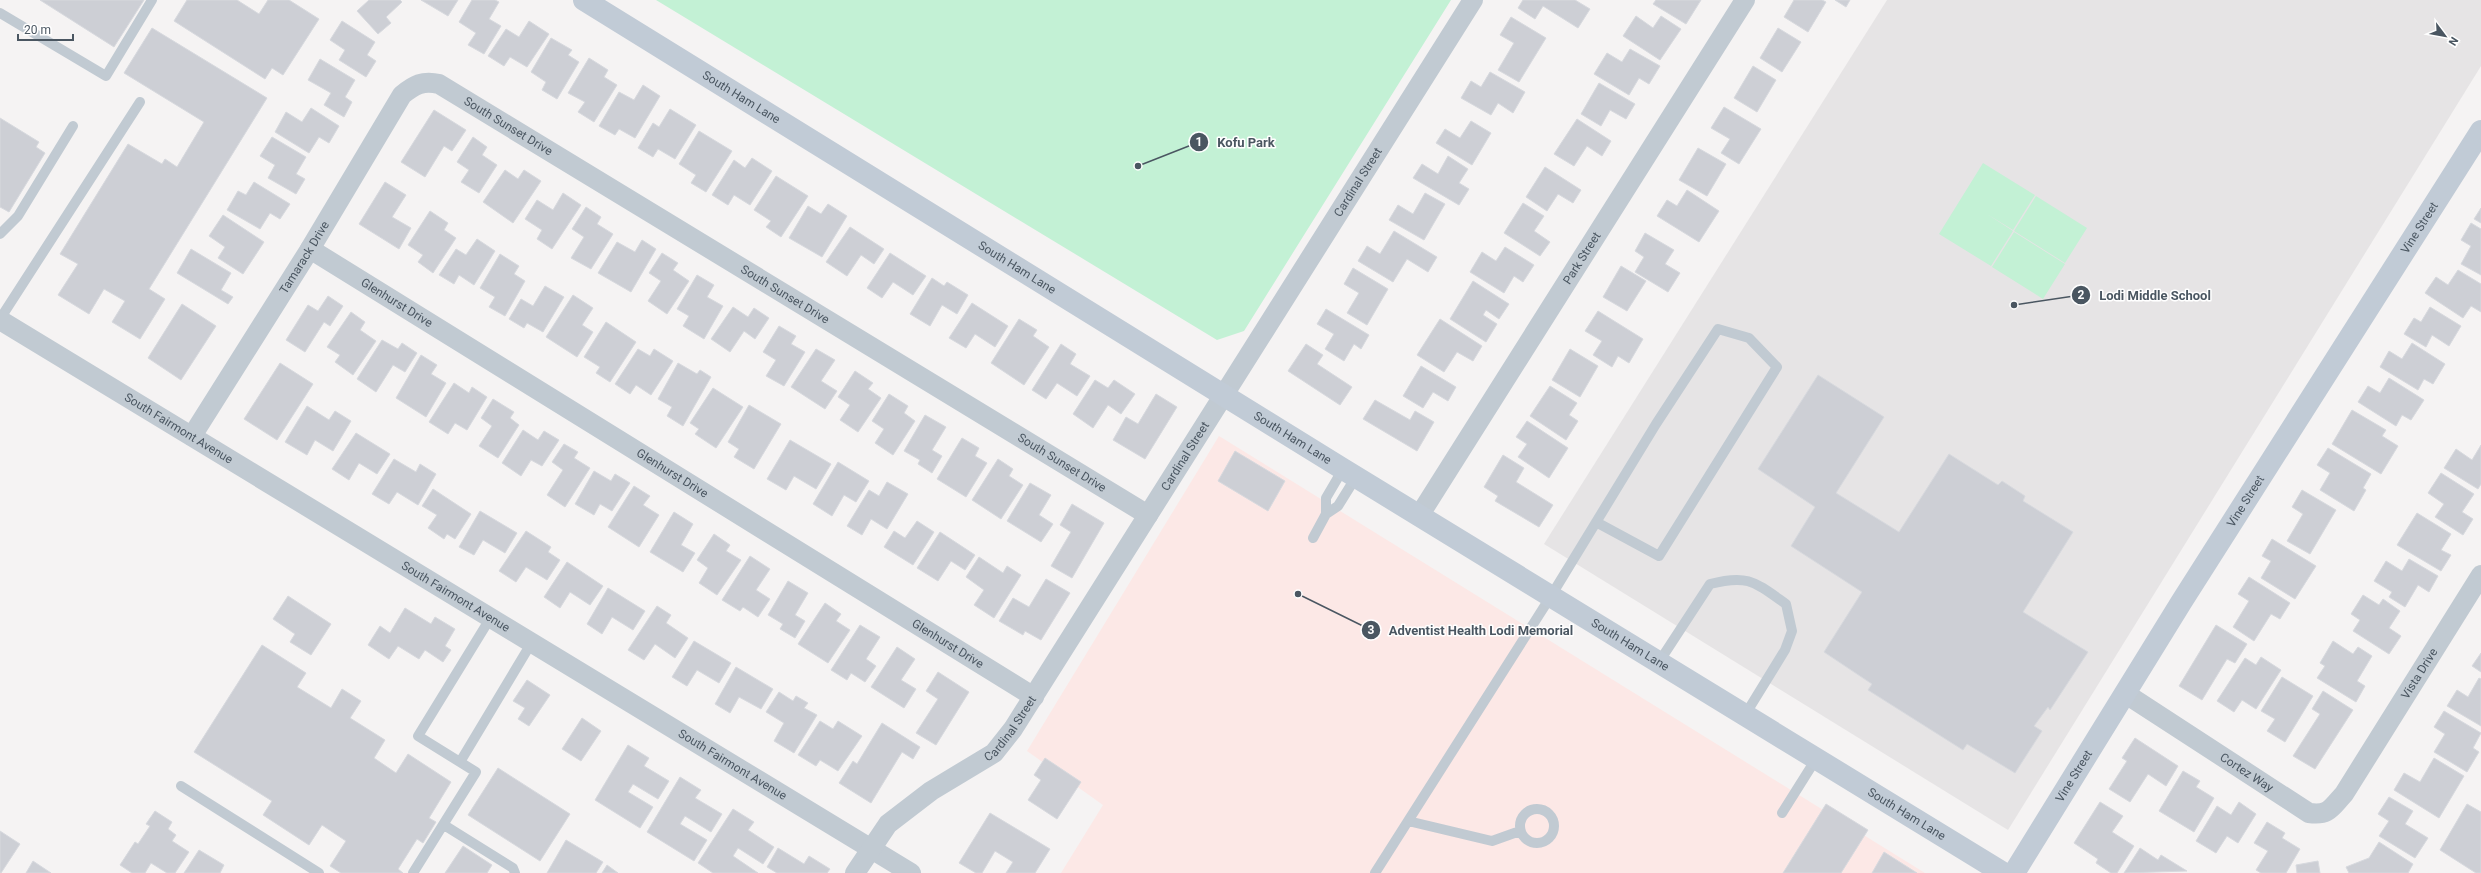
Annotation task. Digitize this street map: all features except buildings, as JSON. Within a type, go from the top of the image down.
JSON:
[{"type":"main road","name":"South Ham Lane","points":[[584,0],[1349,473],[2003,873]]},
{"type":"main road","name":"Vine Street","points":[[2014,873],[2126,694],[2182,601],[2481,131]]},
{"type":"street","name":"Cardinal Street","points":[[855,873],[888,824],[931,791],[994,752],[1034,697],[1473,0]]},
{"type":"street","name":"Park Street","points":[[1419,516],[1745,0]]},
{"type":"street","name":"Tamarack Drive","points":[[192,436],[310,249],[402,95],[420,83]]},
{"type":"street","name":"South Sunset Drive","points":[[420,83],[439,84],[1148,515]]},
{"type":"street","name":"Glenhurst Drive","points":[[310,249],[1034,697]]},
{"type":"street","name":"South Fairmont Avenue","points":[[0,320],[910,873]]},
{"type":"street","name":"Vista Drive","points":[[2358,771],[2481,575]]},
{"type":"street","name":"Cortez Way","points":[[2126,694],[2308,813],[2321,815],[2326,813],[2344,794],[2358,771]]},
{"type":"lane","points":[[0,13],[106,76],[152,0]]},
{"type":"lane","points":[[0,320],[140,102]]},
{"type":"lane","points":[[0,234],[18,216],[74,126]]},
{"type":"lane","points":[[1375,873],[1551,596],[1596,522],[1656,424],[1718,329],[1749,338],[1777,367],[1659,556],[1596,522]]},
{"type":"lane","points":[[1326,514],[1326,498],[1349,473]]},
{"type":"lane","points":[[1313,538],[1326,514],[1338,506],[1349,473]]},
{"type":"lane","points":[[1659,662],[1710,584],[1733,578],[1757,583],[1786,604],[1792,631],[1785,650],[1745,715]]},
{"type":"lane","points":[[413,873],[444,826],[476,772],[418,736],[491,617]]},
{"type":"lane","points":[[460,762],[532,642]]},
{"type":"lane","points":[[1782,813],[1816,759]]},
{"type":"lane","points":[[181,786],[319,873]]},
{"type":"lane","points":[[1538,808],[1550,814],[1555,827],[1553,833],[1543,843],[1536,843],[1524,838],[1520,831],[1521,818],[1532,809],[1538,808]]},
{"type":"lane","points":[[1408,821],[1492,841],[1520,831]]},
{"type":"lane","points":[[444,826],[513,868],[514,873]]},
{"type":"shaded area","points":[[1887,0],[2481,0],[2481,66],[2008,830],[1544,544]]},
{"type":"shaded area","points":[[1219,436],[1925,873],[1061,873],[1103,805],[1027,751]]},
{"type":"green space","points":[[656,0],[1451,0],[1244,331],[1217,340]]},
{"type":"green space","points":[[1983,163],[2035,195],[2013,230],[1987,214],[2013,231],[1991,266],[1939,234]]},
{"type":"green space","points":[[2036,196],[2087,228],[2065,263],[2014,231]]},
{"type":"green space","points":[[2014,232],[2065,264],[2043,299],[1992,267]]},
{"type":"place","name":"Kofu Park","points":[[1138,166]]},
{"type":"place","name":"Lodi Middle School","points":[[2014,305]]},
{"type":"place","name":"Adventist Health Lodi Memorial","points":[[1298,594]]}]
